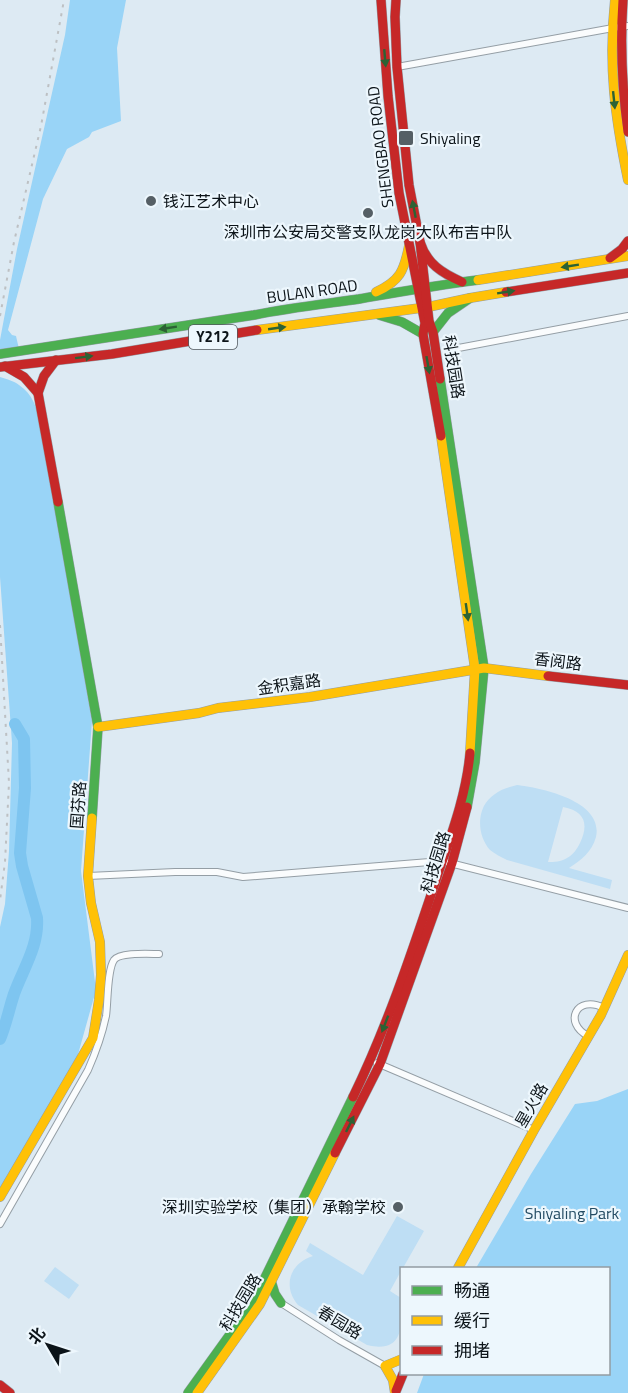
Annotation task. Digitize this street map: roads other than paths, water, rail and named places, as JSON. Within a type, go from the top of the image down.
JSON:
[{"type":"main road","name":"SHENGBAO ROAD","points":[[381,0],[388,96],[399,193],[409,246],[421,289]]},
{"type":"main road","name":"SHENGBAO ROAD","points":[[396,0],[397,67],[409,185],[420,242],[421,289]]},
{"type":"main road","points":[[615,0],[621,27],[612,62],[615,107],[628,180]]},
{"type":"main road","points":[[623,0],[620,53],[628,132]]},
{"type":"main road","points":[[607,260],[616,255],[628,241]]},
{"type":"main road","points":[[420,242],[422,251],[432,266],[462,282]]},
{"type":"main road","points":[[358,299],[385,288],[398,279],[403,272],[409,246]]},
{"type":"main road","name":"BULAN ROAD","points":[[2,354],[628,256]]},
{"type":"main road","name":"BULAN ROAD","points":[[2,367],[112,354],[378,313],[425,308],[470,298],[628,273]]},
{"type":"main road","name":"科技园路","points":[[196,1393],[259,1305],[375,1062],[408,964],[447,862],[468,771],[479,669],[433,332],[421,289]]},
{"type":"main road","points":[[381,296],[378,313],[393,317],[423,334]]},
{"type":"main road","points":[[433,332],[448,313],[470,298]]},
{"type":"main road","name":"科技园路","points":[[425,308],[423,334],[479,669]]},
{"type":"main road","points":[[38,393],[46,372],[56,360]]},
{"type":"main road","points":[[2,367],[24,376],[38,393]]},
{"type":"main road","name":"国芬路","points":[[0,1197],[93,1038],[101,975],[100,942],[91,903],[88,876],[98,727],[38,393]]},
{"type":"main road","name":"香阅路","points":[[479,669],[628,684]]},
{"type":"main road","name":"金积嘉路","points":[[98,727],[199,713],[218,708],[310,697],[479,669]]},
{"type":"main road","name":"星火路","points":[[459,1267],[604,1008],[628,955]]},
{"type":"main road","name":"科技园路","points":[[188,1393],[259,1290],[375,1062]]},
{"type":"main road","points":[[271,1281],[274,1294],[281,1303]]},
{"type":"main road","points":[[259,1305],[281,1303]]},
{"type":"main road","points":[[395,1393],[393,1380],[385,1366],[400,1360]]},
{"type":"main road","points":[[395,1393],[403,1375]]},
{"type":"main road","points":[[0,1385],[10,1393]]},
{"type":"street","points":[[397,67],[621,27]]},
{"type":"street","points":[[453,349],[628,316]]},
{"type":"street","points":[[88,876],[217,872],[243,878],[447,862],[628,908]]},
{"type":"street","points":[[0,1224],[99,1046],[114,960],[121,955],[159,954]]},
{"type":"street","points":[[588,1036],[576,1026],[577,1011],[589,1003],[604,1008]]},
{"type":"street","points":[[375,1062],[534,1130]]},
{"type":"street","name":"春园路","points":[[281,1303],[385,1366]]},
{"type":"waterway","points":[[0,1039],[14,994],[30,957],[37,928],[37,918],[20,853],[25,788],[24,739],[15,724]]},
{"type":"railway","points":[[0,316],[14,242],[41,126],[64,0]]},
{"type":"railway","points":[[0,625],[9,783],[5,862],[0,900]]},
{"type":"place","name":"Shiyaling","points":[[406,138]]},
{"type":"place","name":"钱江艺术中心","points":[[151,201]]},
{"type":"place","name":"深圳市公安局交警支队龙岗大队布吉中队","points":[[368,213]]},
{"type":"place","name":"深圳实验学校（集团）承翰学校","points":[[398,1207]]},
{"type":"park label","name":"Shiyaling Park","points":[[572,1213]]}]
